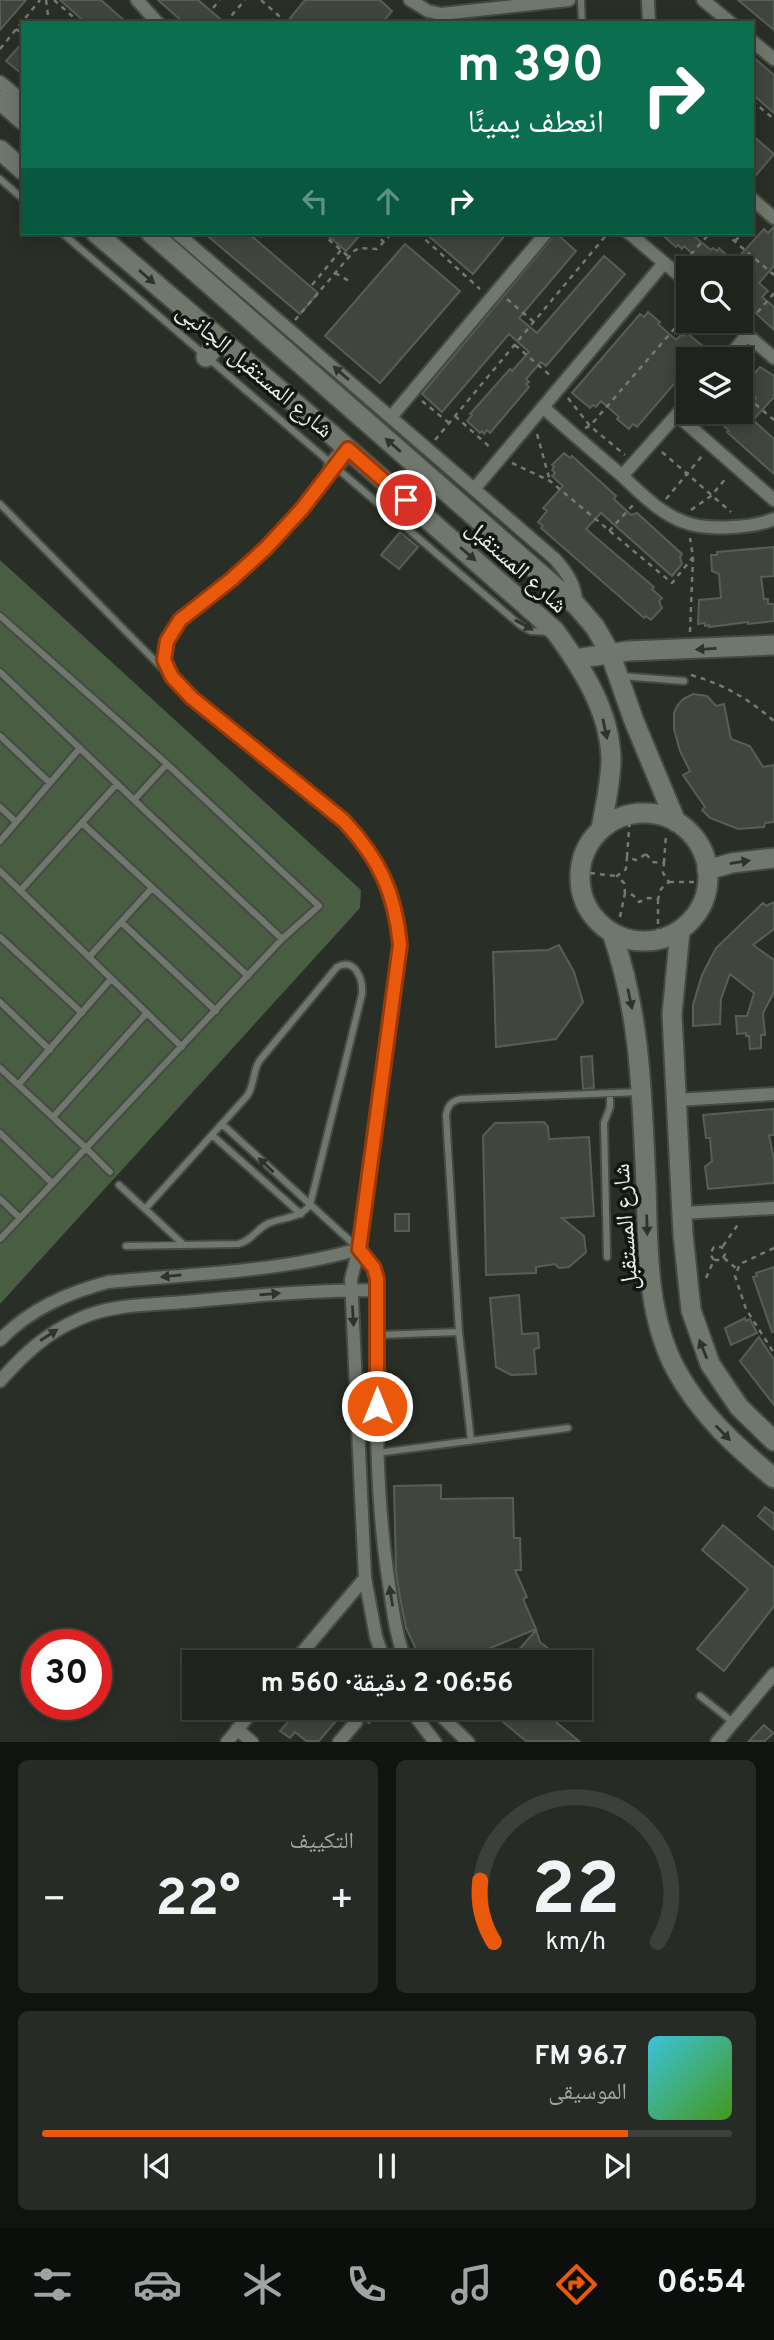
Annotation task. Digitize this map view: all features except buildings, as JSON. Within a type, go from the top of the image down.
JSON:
[{"type":"street","points":[[137,0],[156,21]]},
{"type":"street","points":[[410,0],[438,18],[537,2],[569,0]]},
{"type":"street","points":[[648,0],[649,21]]},
{"type":"street","points":[[703,0],[729,21]]},
{"type":"street","points":[[754,43],[774,59]]},
{"type":"street","points":[[0,82],[21,99]]},
{"type":"street","points":[[0,100],[21,118]]},
{"type":"street","points":[[0,150],[21,168]]},
{"type":"street","points":[[754,201],[769,214],[774,198]]},
{"type":"street","name":"شارع المستقبل","points":[[98,235],[555,631],[595,693],[604,721],[611,758],[601,829]]},
{"type":"street","name":"شارع المستقبل","points":[[153,235],[577,606],[595,627],[610,653],[672,820]]},
{"type":"street","points":[[179,235],[555,559],[571,578],[577,606]]},
{"type":"street","points":[[391,417],[544,235]]},
{"type":"street","points":[[631,235],[675,272]]},
{"type":"street","points":[[475,488],[664,263]]},
{"type":"street","points":[[745,333],[774,358]]},
{"type":"street","points":[[206,357],[220,340]]},
{"type":"street","points":[[274,385],[295,359]]},
{"type":"street","points":[[542,407],[659,508],[683,522],[746,526],[774,519]]},
{"type":"street","points":[[622,476],[676,416]]},
{"type":"street","points":[[687,424],[774,500]]},
{"type":"street","points":[[334,465],[348,449]]},
{"type":"street","points":[[575,659],[610,653],[774,645]]},
{"type":"street","points":[[655,814],[672,820],[688,831],[704,856],[708,876],[699,910],[680,931],[659,940],[637,941],[614,934],[600,925],[587,907],[580,887],[580,872],[586,849],[601,829],[614,820],[630,815],[655,814]]},
{"type":"street","points":[[708,876],[732,863],[774,858]]},
{"type":"street","points":[[680,931],[672,1014],[682,1213],[691,1310],[699,1340],[722,1385],[757,1427],[774,1441]]},
{"type":"street","name":"شارع المستقبل","points":[[614,934],[637,1030],[649,1261],[656,1313],[663,1339],[688,1391],[708,1417],[735,1446],[774,1478]]},
{"type":"street","points":[[677,1100],[774,1094]]},
{"type":"street","points":[[682,1213],[774,1208]]},
{"type":"street","points":[[359,1249],[374,1268],[377,1290],[377,1453],[383,1543],[397,1637],[402,1650]]},
{"type":"street","points":[[359,1249],[353,1268],[352,1290],[365,1578],[381,1650]]},
{"type":"street","points":[[0,1340],[29,1315],[54,1301],[107,1282],[288,1264],[322,1259],[359,1249]]},
{"type":"street","points":[[0,1381],[22,1356],[50,1334],[81,1318],[115,1308],[293,1292],[377,1290]]},
{"type":"street","points":[[304,1650],[365,1578]]},
{"type":"street","points":[[717,1741],[772,1680]]},
{"type":"street","points":[[227,1741],[245,1720]]},
{"type":"street","points":[[418,1720],[435,1741]]},
{"type":"street","points":[[446,1720],[468,1741]]},
{"type":"street","points":[[339,1741],[356,1722]]},
{"type":"street","points":[[237,1729],[252,1741]]},
{"type":"lane","points":[[581,0],[582,21]]},
{"type":"lane","points":[[0,180],[21,197]]},
{"type":"lane","name":"شارع المستقبل الجانبى","points":[[64,235],[520,625],[531,631],[555,631]]},
{"type":"lane","points":[[172,677],[164,660],[167,641],[180,620],[266,548],[302,509],[334,465]]},
{"type":"lane","points":[[0,504],[192,698],[344,821],[379,865],[390,890],[400,945],[359,1249]]},
{"type":"lane","points":[[0,616],[167,764],[319,905],[282,939],[0,1239]]},
{"type":"lane","points":[[0,672],[282,939]]},
{"type":"lane","points":[[619,676],[684,681]]},
{"type":"lane","points":[[0,736],[50,783]]},
{"type":"lane","points":[[0,841],[80,748]]},
{"type":"lane","points":[[134,800],[167,764]]},
{"type":"lane","points":[[20,891],[117,784]]},
{"type":"lane","points":[[0,807],[16,822]]},
{"type":"lane","points":[[82,822],[248,976]]},
{"type":"lane","points":[[0,871],[182,1047]]},
{"type":"lane","points":[[89,957],[152,888]]},
{"type":"lane","points":[[121,922],[216,1011]]},
{"type":"lane","points":[[0,936],[82,1013]]},
{"type":"lane","points":[[126,1246],[238,1244],[251,1238],[268,1224],[301,1214],[310,1205],[362,994],[362,980],[350,965],[341,964],[337,967],[260,1060],[254,1071],[251,1091],[145,1209]]},
{"type":"lane","points":[[18,1086],[111,979]]},
{"type":"lane","points":[[0,1002],[50,1049]]},
{"type":"lane","points":[[53,1117],[147,1013]]},
{"type":"lane","points":[[0,1068],[110,1172]]},
{"type":"lane","points":[[471,1441],[459,1332],[447,1107],[460,1099],[642,1092]]},
{"type":"lane","points":[[607,1257],[604,1123],[610,1107],[610,1093]]},
{"type":"lane","points":[[222,1124],[359,1249]]},
{"type":"lane","points":[[0,1133],[51,1182]]},
{"type":"lane","points":[[212,1135],[301,1214]]},
{"type":"lane","points":[[119,1185],[184,1245]]},
{"type":"lane","points":[[0,1199],[19,1217]]},
{"type":"lane","points":[[378,1335],[459,1332]]},
{"type":"lane","points":[[377,1453],[568,1428]]},
{"type":"lane","points":[[700,1696],[734,1723]]},
{"type":"path","points":[[23,21],[40,0]]},
{"type":"path","points":[[47,0],[49,21]]},
{"type":"path","points":[[54,0],[78,21]]},
{"type":"path","points":[[212,8],[220,0]]},
{"type":"path","points":[[227,21],[244,0]]},
{"type":"path","points":[[261,0],[285,21]]},
{"type":"path","points":[[272,21],[277,14]]},
{"type":"path","points":[[0,49],[21,23]]},
{"type":"path","points":[[16,29],[21,28]]},
{"type":"path","points":[[16,29],[21,33]]},
{"type":"path","points":[[754,102],[774,119]]},
{"type":"path","points":[[323,235],[349,257]]},
{"type":"path","points":[[375,235],[384,242]]},
{"type":"path","points":[[288,327],[349,257],[359,248],[377,249],[390,235]]},
{"type":"path","points":[[420,235],[493,294],[534,322]]},
{"type":"path","points":[[428,447],[606,235]]},
{"type":"path","points":[[675,272],[708,235]]},
{"type":"path","points":[[728,235],[774,275]]},
{"type":"path","points":[[735,241],[741,235]]},
{"type":"path","points":[[312,285],[341,250]]},
{"type":"path","points":[[335,273],[351,282]]},
{"type":"path","points":[[753,320],[774,293]]},
{"type":"path","points":[[573,434],[590,426],[676,327]]},
{"type":"path","points":[[515,345],[560,386],[590,426],[634,462]]},
{"type":"path","points":[[411,393],[449,423]]},
{"type":"path","points":[[753,402],[774,420]]},
{"type":"path","points":[[455,416],[501,457],[550,481],[672,583],[693,557]]},
{"type":"path","points":[[532,419],[550,481]]},
{"type":"path","points":[[652,443],[746,526]]},
{"type":"path","points":[[659,508],[711,445]]},
{"type":"path","points":[[689,650],[693,557],[683,522],[711,496],[736,466]]},
{"type":"path","points":[[610,531],[642,494]]},
{"type":"path","points":[[680,672],[733,690],[750,700],[774,721]]},
{"type":"path","points":[[617,876],[626,869],[630,815]]},
{"type":"path","points":[[669,881],[663,873],[672,820]]},
{"type":"path","points":[[627,857],[636,860],[646,854],[653,862],[664,863]]},
{"type":"path","points":[[580,872],[617,876],[624,883],[625,893],[614,934]]},
{"type":"path","points":[[659,940],[658,899],[661,889],[669,881],[708,876]]},
{"type":"path","points":[[625,893],[633,895],[639,902],[648,898],[658,899]]},
{"type":"path","points":[[722,1247],[749,1209]]},
{"type":"path","points":[[722,1247],[714,1247],[711,1257],[718,1261],[724,1258]]},
{"type":"path","points":[[722,1247],[724,1258],[737,1269]]},
{"type":"path","points":[[774,1248],[740,1264],[735,1276],[746,1309],[774,1353]]},
{"type":"green space","points":[[0,560],[361,890],[360,908],[0,1304]]},
{"type":"route","points":[[377,1406],[377,1279],[368,1257],[359,1249],[400,945],[390,890],[379,865],[344,821],[192,698],[172,677],[164,660],[167,641],[180,620],[266,548],[302,509],[348,449],[406,500]]}]
